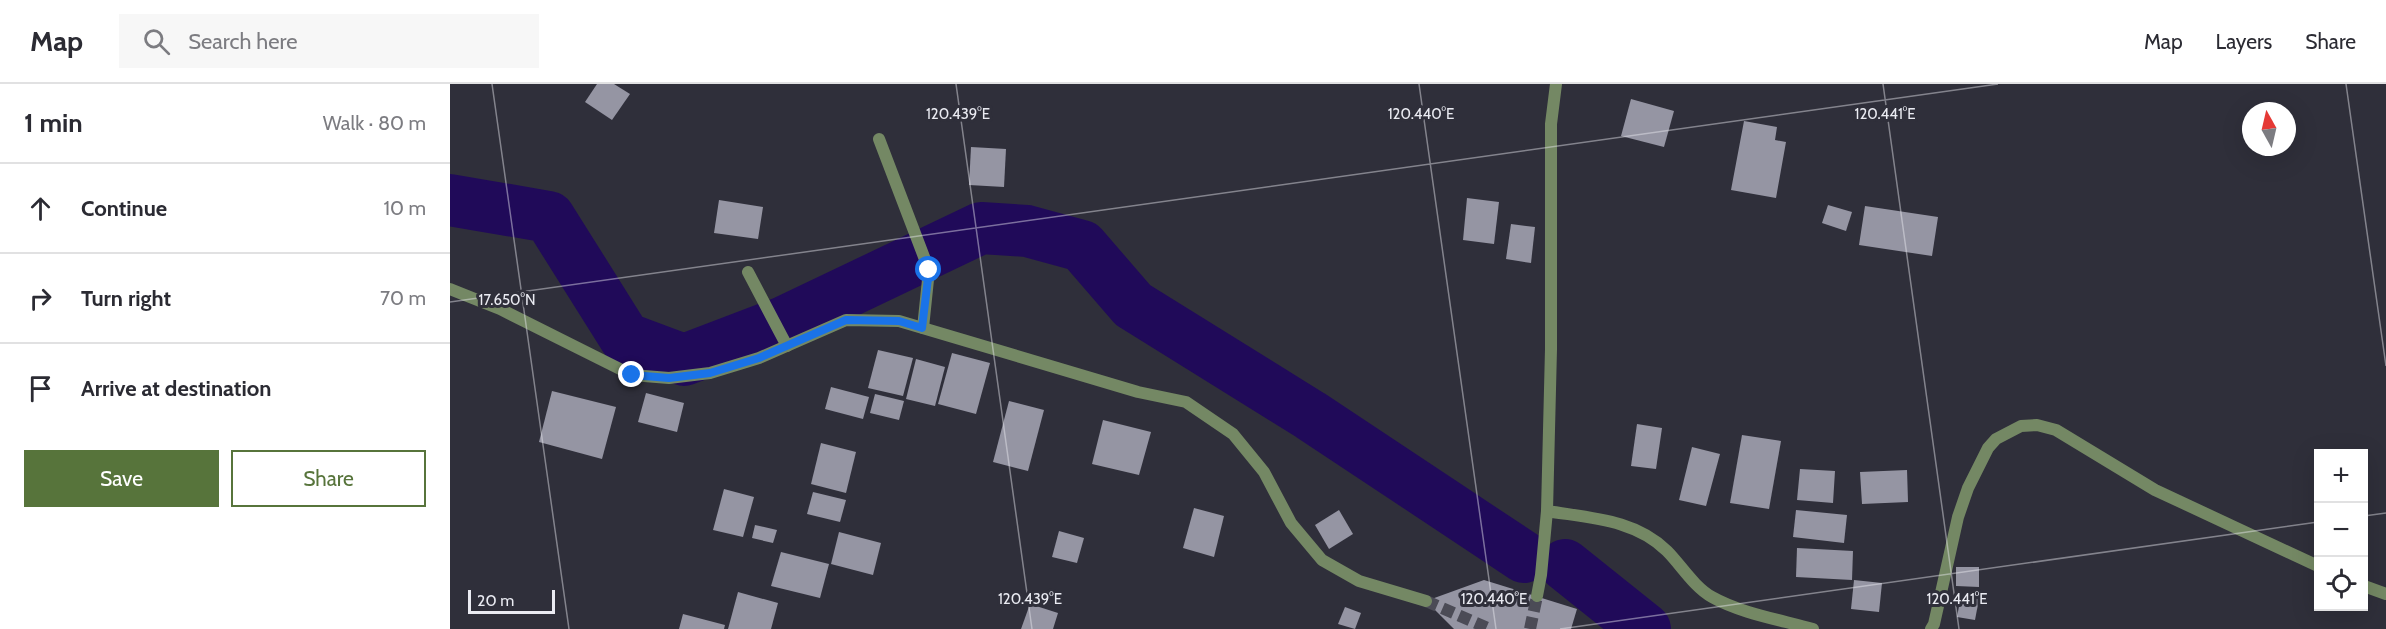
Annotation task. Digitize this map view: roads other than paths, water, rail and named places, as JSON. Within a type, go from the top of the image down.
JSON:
[{"type":"street","points":[[1537,596],[1547,512],[1551,349],[1551,124],[1556,84]]},
{"type":"street","points":[[879,139],[929,270],[922,328]]},
{"type":"street","points":[[748,272],[787,346]]},
{"type":"street","points":[[450,289],[500,309],[632,375],[669,378],[710,373],[759,358],[846,320],[899,321],[1138,392],[1186,402],[1233,434],[1264,472],[1291,523],[1322,560],[1359,581],[1426,602]]},
{"type":"street","points":[[1931,629],[1958,517],[1968,488],[1996,439],[2021,426],[2037,425],[2056,430],[2155,490],[2314,564]]},
{"type":"street","points":[[1547,512],[1615,523],[1643,532],[1666,550],[1711,597],[1736,607],[1813,629]]},
{"type":"street","points":[[2368,587],[2386,594]]},
{"type":"waterway","points":[[450,200],[549,217],[625,338],[684,360],[784,322],[981,228],[1027,231],[1082,246],[1133,305],[1310,415],[1524,557]]},
{"type":"waterway","points":[[1565,565],[1645,629]]},
{"type":"tunnel","points":[[1530,629],[1537,596]]},
{"type":"tunnel","points":[[1426,601],[1490,629]]}]
